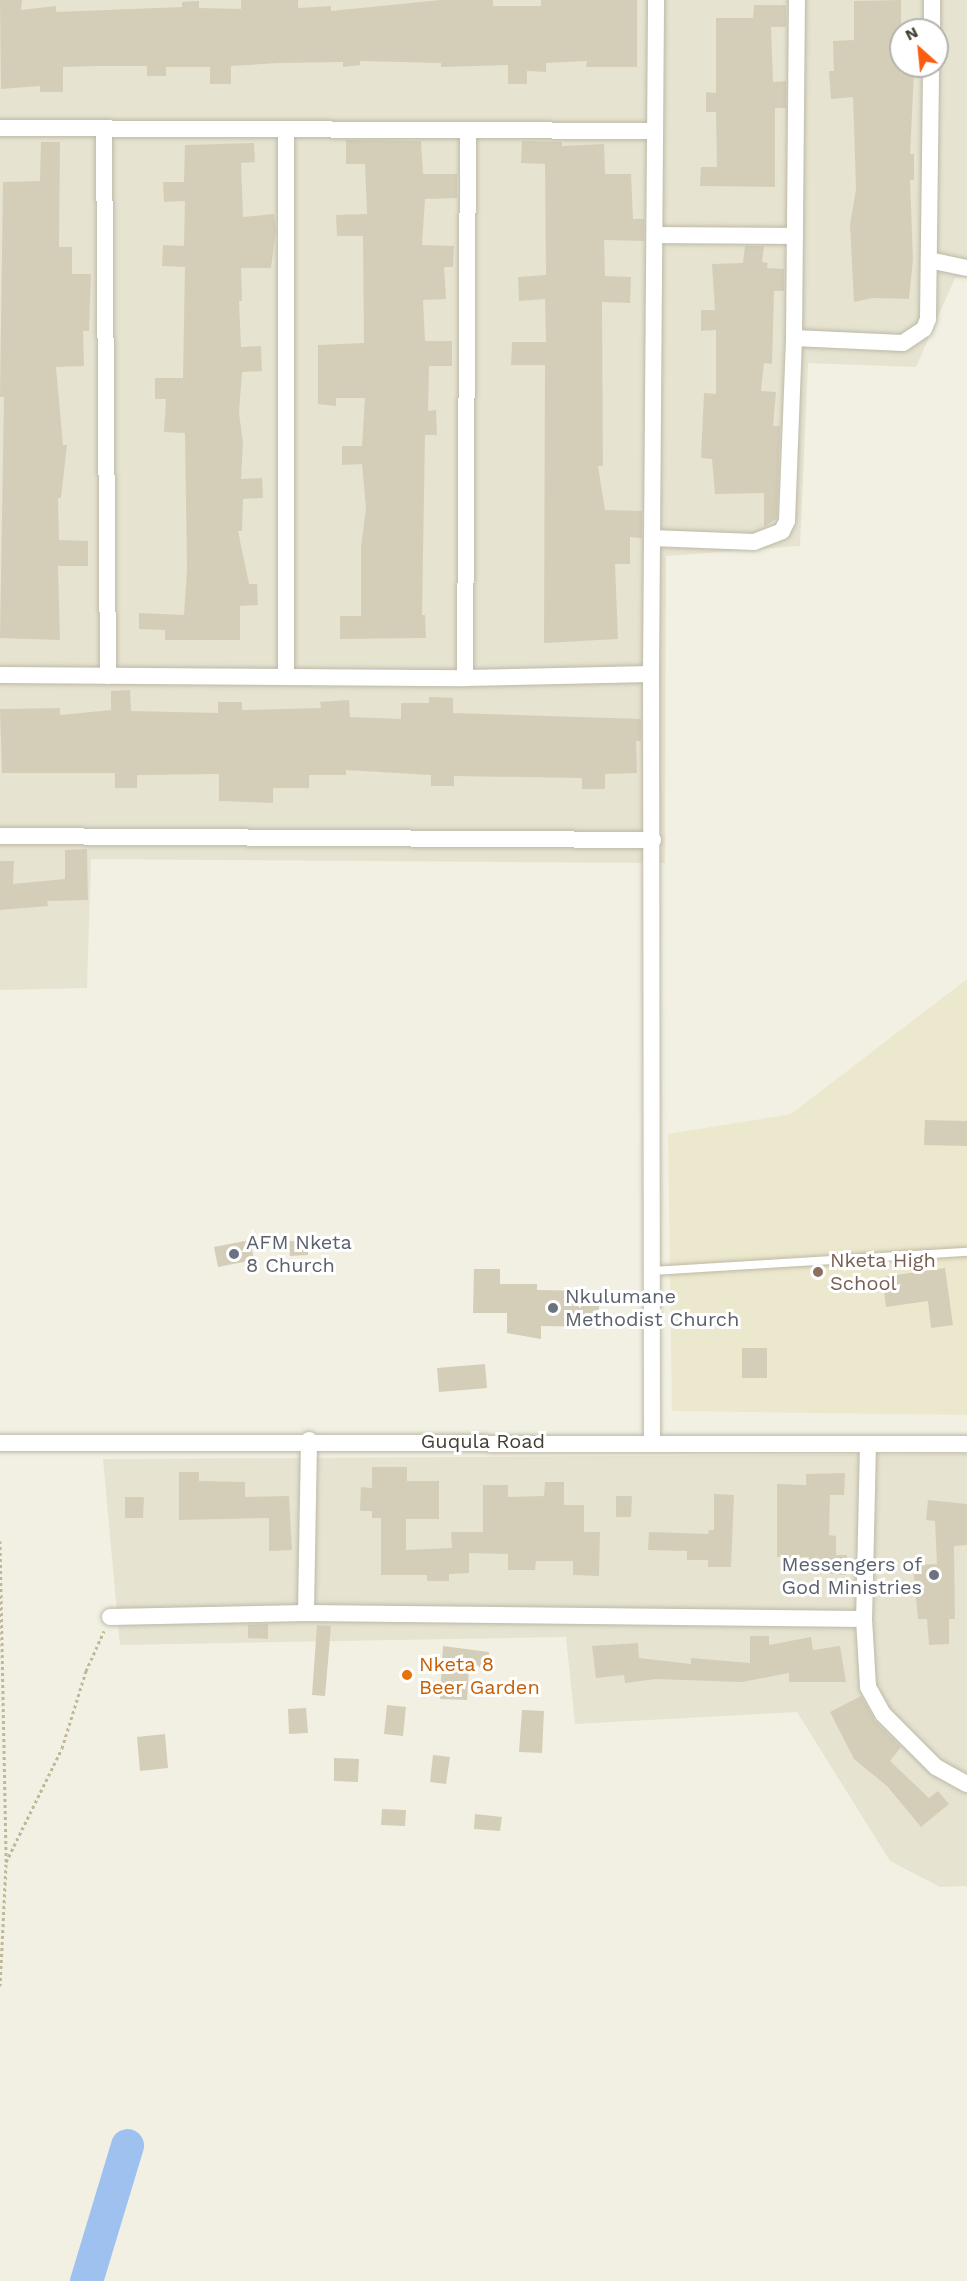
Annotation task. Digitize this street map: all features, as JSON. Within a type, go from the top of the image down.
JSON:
[{"type":"street","points":[[652,1442],[651,674],[656,0]]},
{"type":"street","points":[[652,538],[754,543],[782,531],[790,506],[794,338],[796,0]]},
{"type":"street","points":[[932,0],[932,18]]},
{"type":"street","points":[[794,338],[903,343],[911,340],[924,329],[928,319],[931,78]]},
{"type":"street","points":[[0,128],[104,131],[655,131]]},
{"type":"street","points":[[286,130],[286,676]]},
{"type":"street","points":[[104,131],[108,676]]},
{"type":"street","points":[[465,678],[468,131]]},
{"type":"street","points":[[655,236],[795,236]]},
{"type":"street","points":[[928,260],[967,268]]},
{"type":"street","points":[[0,675],[465,678],[651,674]]},
{"type":"street","points":[[0,836],[653,840]]},
{"type":"street","points":[[306,1613],[309,1440]]},
{"type":"street","name":"Guqula Road","points":[[0,1443],[309,1440],[967,1444]]},
{"type":"street","points":[[868,1445],[865,1674],[878,1707],[936,1767],[967,1784]]},
{"type":"street","points":[[110,1617],[306,1613],[864,1619]]},
{"type":"lane","points":[[652,1271],[967,1252]]},
{"type":"path","points":[[0,1542],[6,1864],[0,1986]]},
{"type":"path","points":[[6,1864],[62,1748],[86,1671],[110,1617]]},
{"type":"shaded area","points":[[0,0],[967,0],[967,277],[955,278],[916,367],[808,363],[800,546],[666,556],[665,863],[91,859],[87,988],[0,990]]},
{"type":"shaded area","name":"Nketa High School","points":[[967,979],[967,1415],[672,1411],[668,1134],[791,1114]]},
{"type":"shaded area","points":[[967,1454],[967,1886],[940,1887],[890,1861],[797,1712],[575,1724],[566,1637],[120,1645],[103,1459]]},
{"type":"building","points":[[0,0],[22,0],[21,10],[56,6],[56,12],[182,7],[182,2],[199,1],[199,8],[241,9],[241,0],[298,0],[298,8],[331,6],[331,11],[440,0],[493,0],[493,6],[541,6],[541,0],[637,0],[637,67],[586,67],[587,61],[546,63],[546,72],[527,71],[527,84],[508,84],[508,65],[441,67],[441,63],[360,61],[360,65],[343,67],[343,62],[278,63],[231,66],[231,84],[210,84],[210,67],[166,67],[166,76],[147,76],[147,66],[63,67],[63,92],[40,92],[40,86],[1,89]]},
{"type":"building","points":[[901,0],[901,18],[889,18],[889,78],[914,78],[910,154],[914,154],[914,180],[910,180],[913,259],[909,299],[873,298],[854,302],[850,225],[856,189],[853,97],[831,99],[829,71],[834,71],[833,41],[854,40],[854,1]]},
{"type":"building","points":[[754,5],[786,5],[786,27],[771,27],[773,82],[786,81],[786,108],[775,108],[775,187],[700,186],[701,167],[717,167],[716,112],[706,112],[706,92],[716,93],[716,18],[753,18]]},
{"type":"building","points":[[346,140],[421,141],[423,174],[457,174],[457,198],[425,199],[422,245],[454,246],[453,267],[444,267],[446,299],[423,300],[425,341],[452,341],[452,366],[429,366],[428,411],[436,410],[437,435],[425,435],[422,615],[425,615],[426,638],[340,639],[340,616],[361,616],[361,546],[366,509],[362,464],[342,465],[342,446],[362,446],[365,398],[336,398],[336,406],[318,404],[318,345],[364,343],[363,236],[337,236],[336,215],[367,214],[365,164],[346,164]]},
{"type":"building","points":[[522,141],[562,142],[562,146],[604,144],[605,174],[631,174],[633,219],[644,219],[644,241],[604,240],[605,276],[631,277],[630,303],[602,302],[603,466],[598,466],[605,510],[642,511],[642,538],[630,537],[630,564],[615,564],[618,639],[544,643],[545,365],[511,365],[512,342],[546,342],[545,299],[519,301],[518,277],[546,275],[545,164],[521,163]]},
{"type":"building","points":[[41,142],[60,142],[59,247],[72,247],[72,274],[91,274],[89,331],[83,331],[84,366],[56,367],[63,445],[67,445],[61,498],[58,498],[59,540],[88,541],[88,566],[58,566],[60,640],[0,638],[4,397],[0,397],[3,182],[40,181]]},
{"type":"building","points":[[254,143],[255,162],[241,163],[243,217],[274,214],[276,230],[271,268],[241,268],[242,301],[239,301],[241,347],[261,346],[262,371],[242,372],[239,413],[243,443],[241,479],[262,478],[263,498],[243,499],[242,531],[238,531],[249,584],[257,584],[258,605],[240,606],[240,640],[165,640],[165,630],[139,629],[139,613],[184,615],[187,569],[185,433],[164,432],[166,399],[155,399],[155,378],[183,378],[185,267],[162,266],[163,245],[184,246],[185,201],[164,202],[163,182],[184,182],[185,145]]},
{"type":"building","points":[[745,246],[764,246],[762,262],[768,263],[767,268],[784,269],[784,291],[774,291],[772,364],[764,363],[761,391],[776,392],[773,426],[780,426],[777,518],[764,527],[764,493],[715,494],[712,459],[701,458],[704,393],[716,394],[716,330],[701,331],[701,310],[715,310],[712,264],[743,263]]},
{"type":"building","points":[[130,690],[131,711],[218,713],[218,702],[242,702],[242,710],[321,708],[320,702],[349,700],[350,717],[401,719],[401,703],[429,703],[429,697],[453,698],[453,713],[641,719],[641,741],[636,741],[637,773],[605,774],[605,789],[582,789],[582,778],[454,776],[454,786],[431,786],[431,775],[346,770],[346,775],[309,775],[309,788],[273,788],[273,803],[219,801],[219,774],[137,775],[137,788],[115,788],[115,773],[2,773],[0,709],[60,708],[60,715],[111,710],[111,691]]},
{"type":"building","points":[[87,849],[88,900],[47,901],[48,906],[0,910],[0,861],[14,861],[13,884],[65,879],[65,850]]},
{"type":"building","points":[[925,1120],[967,1121],[967,1146],[924,1145]]},
{"type":"building","name":"AFM Nketa 8 Church","points":[[250,1240],[254,1260],[218,1267],[214,1247]]},
{"type":"building","points":[[289,1241],[308,1241],[308,1255],[290,1256]]},
{"type":"building","points":[[945,1268],[953,1325],[931,1328],[928,1301],[886,1307],[882,1277]]},
{"type":"building","name":"Nkulumane Methodist Church","points":[[474,1269],[500,1269],[500,1284],[537,1284],[537,1290],[599,1291],[599,1327],[541,1326],[541,1339],[507,1333],[507,1313],[473,1313]]},
{"type":"building","points":[[742,1348],[767,1348],[767,1378],[742,1378]]},
{"type":"building","points":[[485,1364],[487,1388],[439,1392],[437,1368]]},
{"type":"building","points":[[372,1467],[407,1467],[407,1481],[439,1481],[439,1519],[406,1519],[406,1550],[452,1548],[451,1532],[483,1532],[483,1485],[508,1485],[508,1497],[544,1496],[545,1482],[564,1482],[564,1505],[584,1505],[584,1532],[600,1532],[599,1576],[573,1575],[573,1561],[536,1561],[535,1570],[508,1570],[508,1554],[469,1553],[469,1573],[449,1574],[449,1581],[427,1581],[427,1575],[381,1575],[381,1518],[372,1518],[372,1511],[360,1511],[361,1487],[372,1488]]},
{"type":"building","points":[[179,1472],[199,1472],[199,1481],[245,1482],[245,1497],[289,1496],[292,1550],[269,1551],[269,1518],[179,1520]]},
{"type":"building","points":[[845,1473],[844,1495],[830,1495],[829,1535],[836,1536],[836,1555],[847,1555],[846,1575],[808,1572],[809,1557],[777,1557],[777,1484],[806,1485],[806,1474]]},
{"type":"building","points":[[714,1494],[734,1495],[731,1567],[708,1567],[708,1560],[687,1560],[687,1551],[648,1550],[649,1532],[708,1534],[709,1530],[714,1530]]},
{"type":"building","points":[[616,1496],[632,1496],[631,1517],[616,1517]]},
{"type":"building","points":[[125,1497],[144,1497],[143,1518],[125,1518]]},
{"type":"building","points":[[928,1500],[967,1504],[967,1545],[954,1546],[955,1619],[949,1619],[949,1644],[929,1645],[927,1619],[918,1619],[913,1565],[937,1564],[935,1521],[926,1520]]},
{"type":"building","points":[[268,1624],[268,1639],[248,1638],[248,1625]]},
{"type":"building","points":[[317,1625],[331,1626],[325,1696],[312,1695]]},
{"type":"building","points":[[750,1636],[769,1636],[769,1645],[811,1637],[813,1650],[840,1646],[846,1682],[789,1682],[789,1673],[742,1682],[656,1679],[625,1683],[624,1675],[596,1678],[592,1646],[638,1643],[639,1658],[691,1664],[691,1658],[750,1663]]},
{"type":"building","points":[[443,1646],[489,1652],[488,1667],[469,1667],[467,1700],[440,1699]]},
{"type":"building","points":[[861,1696],[875,1721],[901,1747],[890,1761],[929,1798],[938,1791],[949,1804],[921,1827],[887,1786],[854,1759],[830,1712]]},
{"type":"building","points":[[387,1705],[406,1707],[403,1736],[384,1734]]},
{"type":"building","points":[[306,1708],[308,1733],[289,1734],[288,1709]]},
{"type":"building","points":[[522,1710],[544,1711],[542,1753],[519,1752]]},
{"type":"building","points":[[165,1734],[168,1768],[140,1771],[137,1737]]},
{"type":"building","points":[[433,1755],[450,1757],[446,1784],[430,1782]]},
{"type":"building","points":[[334,1758],[359,1759],[358,1782],[334,1781]]},
{"type":"building","points":[[382,1809],[406,1810],[405,1826],[381,1825]]},
{"type":"building","points":[[475,1814],[502,1817],[500,1831],[474,1829]]},
{"type":"waterway","points":[[86,2281],[127,2145]]},
{"type":"place","name":"AFM Nketa 8 Church","points":[[234,1254]]},
{"type":"place","name":"Nketa High School","points":[[818,1272]]},
{"type":"place","name":"Nkulumane Methodist Church","points":[[553,1308]]},
{"type":"place","name":"Messengers of God Ministries","points":[[934,1575]]},
{"type":"place","name":"Nketa 8 Beer Garden","points":[[407,1675]]}]
